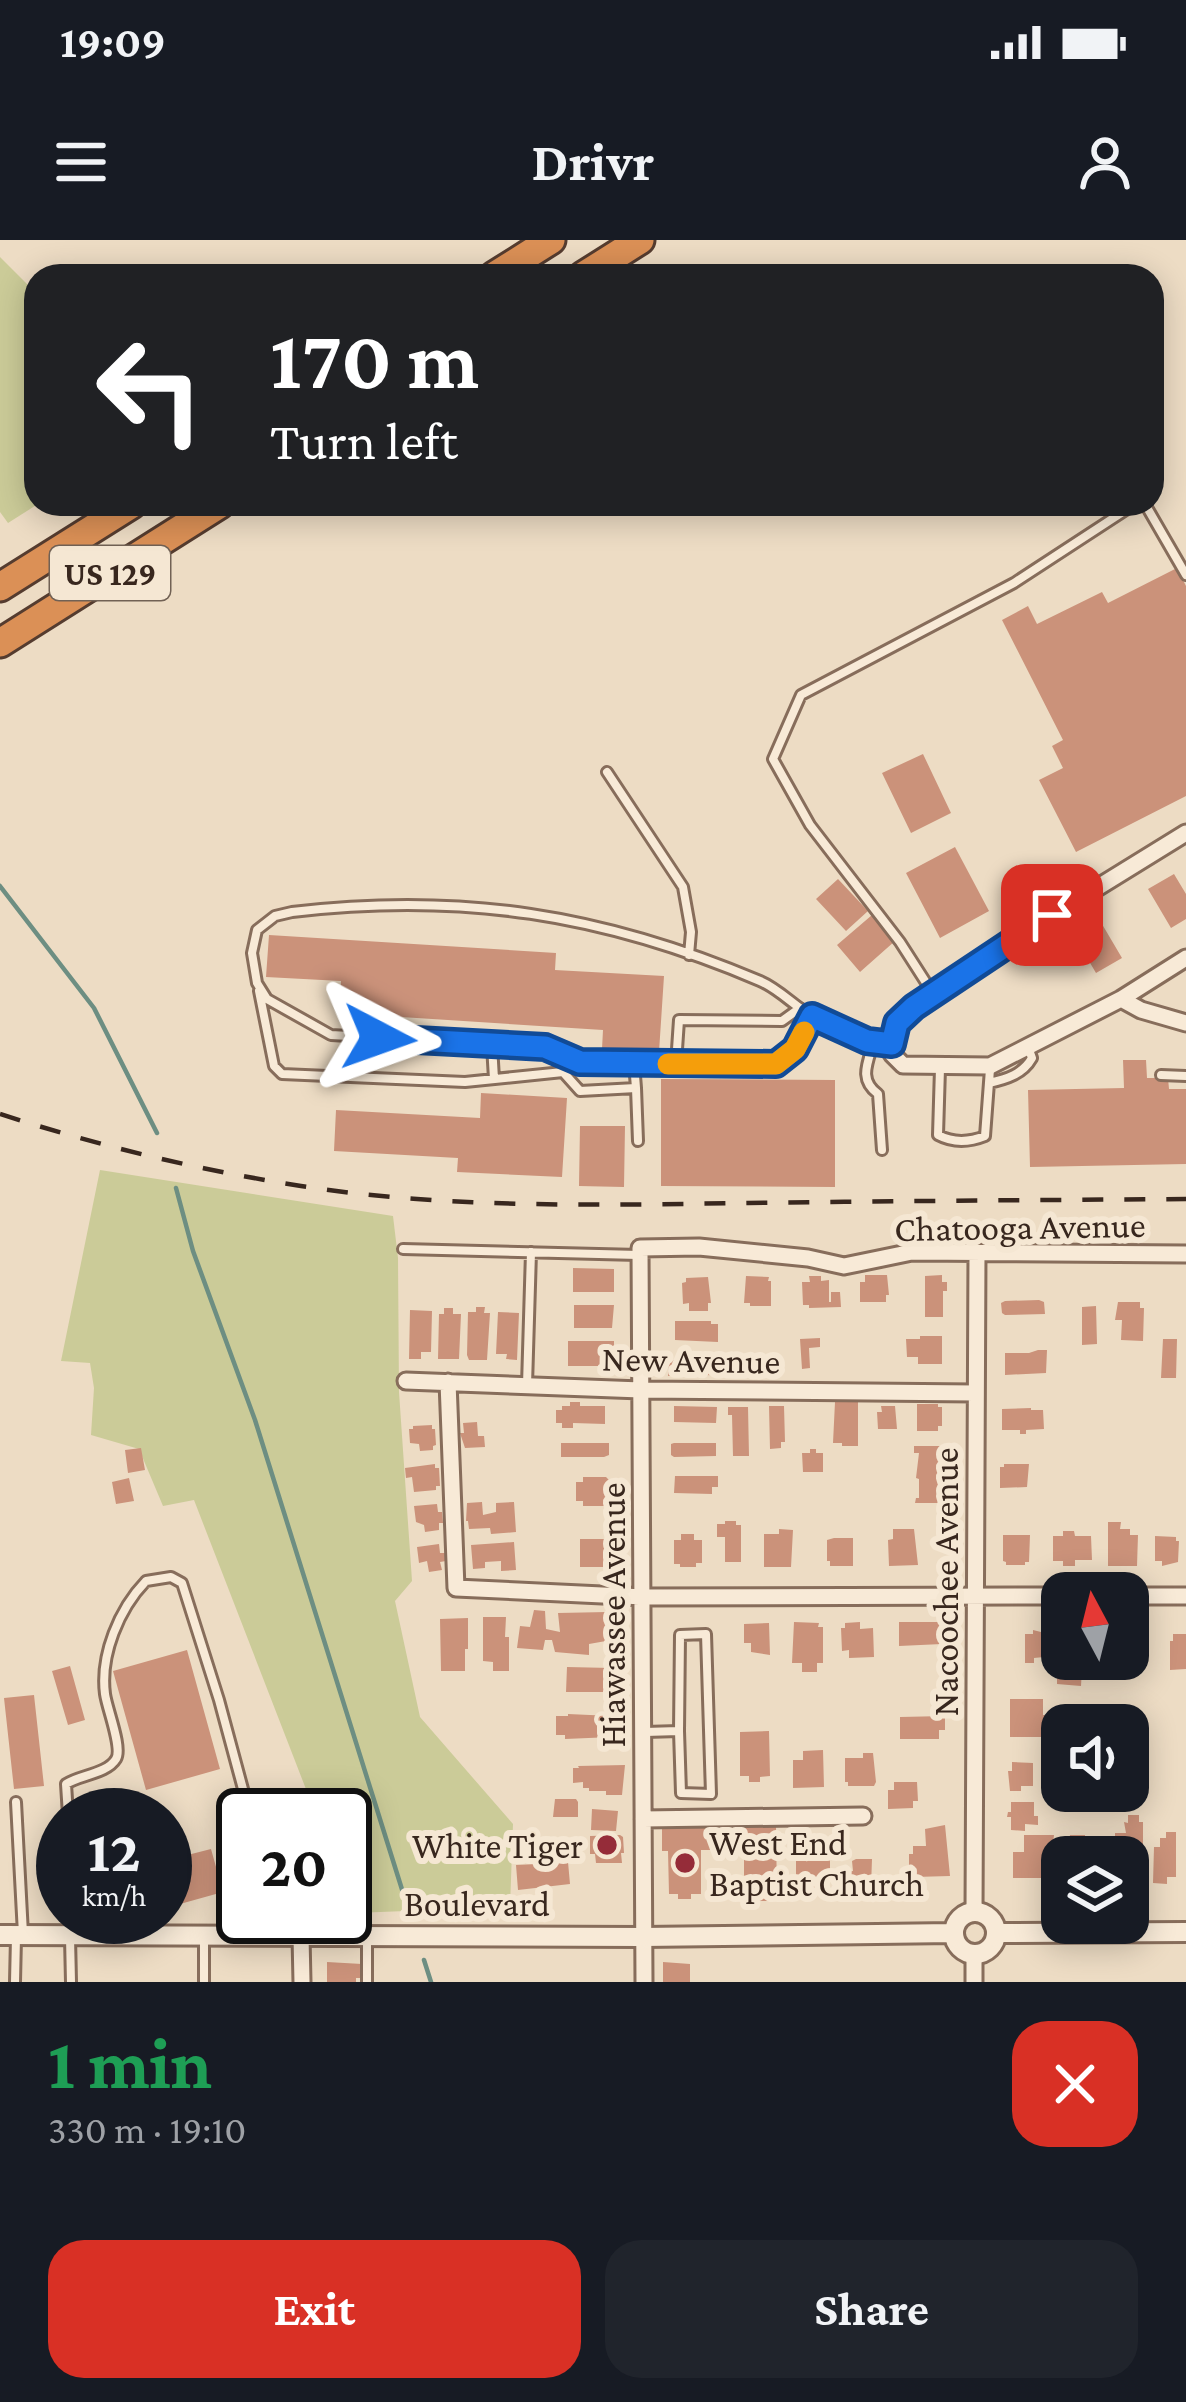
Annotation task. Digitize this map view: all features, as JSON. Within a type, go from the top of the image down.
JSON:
[{"type":"highway","points":[[513,264],[551,240]]},
{"type":"highway","points":[[602,264],[640,240]]},
{"type":"highway","name":"US 129","points":[[0,587],[113,516]]},
{"type":"highway","name":"US 129","points":[[0,643],[201,516]]},
{"type":"street","points":[[1186,833],[933,994],[897,1023],[883,1043],[903,1065],[990,1074],[1028,1047],[1121,999],[1186,958]]},
{"type":"street","points":[[1121,999],[1186,1023]]},
{"type":"street","name":"Chatooga Avenue","points":[[640,1252],[699,1247],[844,1266],[913,1252],[1186,1254]]},
{"type":"street","name":"Hiawassee Avenue","points":[[640,1252],[644,1982]]},
{"type":"street","name":"Nacoochee Avenue","points":[[974,1911],[977,1252]]},
{"type":"street","name":"New Avenue","points":[[406,1381],[640,1390],[975,1393]]},
{"type":"street","points":[[448,1382],[456,1588],[644,1597],[1041,1596]]},
{"type":"street","points":[[1149,1596],[1186,1596]]},
{"type":"street","points":[[643,1819],[863,1816]]},
{"type":"street","points":[[974,1911],[991,1918],[997,1934],[990,1949],[974,1954],[959,1948],[953,1933],[960,1917],[974,1911]]},
{"type":"street","points":[[997,1934],[1186,1932]]},
{"type":"street","name":"Boulevard","points":[[372,1936],[953,1933]]},
{"type":"street","name":"Boulevard","points":[[192,1935],[216,1935]]},
{"type":"street","points":[[295,1944],[302,1982]]},
{"type":"street","points":[[974,1954],[974,1982]]},
{"type":"lane","points":[[933,994],[900,942],[810,825],[773,759],[801,695],[1014,583],[1117,516]]},
{"type":"lane","points":[[1152,516],[1186,574]]},
{"type":"lane","points":[[607,772],[682,887],[692,932],[689,956]]},
{"type":"lane","points":[[563,1072],[465,1082],[282,1074],[274,1066],[257,983],[252,953],[257,930],[275,916],[320,908],[433,903],[496,908],[604,928],[764,982],[812,1016],[867,1041],[883,1043],[864,1074],[868,1086],[878,1094],[882,1150]]},
{"type":"lane","points":[[257,983],[267,999],[332,1035],[545,1047],[580,1062],[776,1064],[795,1049],[812,1016]]},
{"type":"lane","points":[[676,1064],[679,1021],[782,1021],[800,1008]]},
{"type":"lane","points":[[492,1045],[494,1079]]},
{"type":"lane","points":[[562,1054],[563,1072],[580,1090],[636,1088]]},
{"type":"lane","points":[[634,1063],[638,1142]]},
{"type":"lane","points":[[940,1067],[938,1135],[947,1139],[973,1141],[985,1136],[990,1074]]},
{"type":"lane","points":[[1161,1075],[1186,1076]]},
{"type":"lane","points":[[403,1249],[640,1252]]},
{"type":"lane","points":[[527,1385],[531,1252]]},
{"type":"lane","points":[[66,1788],[66,1784],[113,1763],[119,1752],[104,1690],[108,1650],[123,1614],[146,1581],[171,1576],[182,1583],[243,1788]]},
{"type":"lane","points":[[711,1794],[681,1793],[680,1635],[706,1634],[712,1818]]},
{"type":"lane","points":[[643,1732],[679,1731]]},
{"type":"lane","points":[[15,1982],[16,1802]]},
{"type":"lane","points":[[204,1936],[204,1982]]},
{"type":"lane","points":[[71,1982],[77,1944]]},
{"type":"lane","points":[[367,1944],[367,1982]]},
{"type":"green space","points":[[0,257],[24,281],[24,513],[8,523],[0,512]]},
{"type":"green space","points":[[100,1170],[393,1216],[412,1581],[395,1601],[420,1717],[513,1824],[510,1907],[372,1912],[372,1788],[306,1788],[194,1500],[163,1506],[139,1449],[91,1435],[94,1388],[90,1363],[61,1361]]},
{"type":"building","points":[[1177,568],[1186,586],[1186,796],[1076,852],[1039,780],[1063,768],[1052,746],[1063,740],[1002,620],[1028,606],[1037,624],[1102,592],[1108,603]]},
{"type":"building","points":[[923,754],[951,813],[911,833],[882,773]]},
{"type":"building","points":[[955,847],[989,911],[940,938],[906,873]]},
{"type":"building","points":[[1174,874],[1186,894],[1186,919],[1171,928],[1148,889]]},
{"type":"building","points":[[838,879],[868,911],[846,931],[816,899]]},
{"type":"building","points":[[872,915],[895,941],[860,972],[837,945]]},
{"type":"building","points":[[1099,919],[1122,958],[1096,973],[1073,934]]},
{"type":"building","points":[[269,935],[556,953],[555,970],[664,976],[659,1052],[602,1049],[603,1030],[339,1013],[341,981],[266,977]]},
{"type":"building","points":[[1123,1060],[1146,1060],[1147,1078],[1168,1078],[1169,1089],[1186,1089],[1186,1164],[1030,1167],[1028,1090],[1124,1088]]},
{"type":"building","points":[[661,1079],[835,1080],[835,1187],[661,1186]]},
{"type":"building","points":[[481,1093],[567,1098],[562,1177],[457,1172],[458,1158],[334,1151],[336,1110],[480,1118]]},
{"type":"building","points":[[580,1126],[625,1126],[624,1187],[579,1186]]},
{"type":"building","points":[[573,1268],[614,1269],[614,1292],[573,1292]]},
{"type":"building","points":[[865,1275],[887,1275],[886,1302],[860,1302],[860,1282],[865,1282]]},
{"type":"building","points":[[942,1275],[942,1282],[947,1282],[943,1317],[925,1317],[925,1276]]},
{"type":"building","points":[[746,1276],[769,1277],[771,1306],[744,1303]]},
{"type":"building","points":[[809,1276],[829,1280],[829,1302],[831,1292],[840,1292],[841,1307],[803,1305],[802,1282],[810,1282]]},
{"type":"building","points":[[708,1277],[708,1311],[689,1311],[689,1303],[683,1304],[682,1283],[686,1278]]},
{"type":"building","points":[[1005,1301],[1044,1302],[1045,1314],[1002,1313]]},
{"type":"building","points":[[1118,1302],[1140,1302],[1144,1308],[1143,1341],[1121,1340],[1122,1320],[1115,1320]]},
{"type":"building","points":[[574,1305],[614,1305],[612,1328],[574,1328]]},
{"type":"building","points":[[1096,1306],[1097,1344],[1082,1345],[1082,1307]]},
{"type":"building","points":[[476,1307],[490,1313],[487,1360],[469,1360],[467,1355],[468,1312],[476,1312]]},
{"type":"building","points":[[444,1308],[461,1314],[459,1359],[438,1359],[439,1314],[444,1314]]},
{"type":"building","points":[[410,1310],[432,1311],[431,1352],[421,1352],[421,1359],[409,1359]]},
{"type":"building","points":[[498,1312],[519,1313],[517,1360],[496,1354]]},
{"type":"building","points":[[675,1321],[718,1324],[718,1342],[675,1340]]},
{"type":"building","points":[[942,1336],[942,1364],[918,1364],[918,1357],[907,1357],[906,1339]]},
{"type":"building","points":[[820,1338],[820,1347],[809,1348],[810,1368],[802,1369],[800,1339]]},
{"type":"building","points":[[1163,1339],[1177,1339],[1176,1378],[1161,1378]]},
{"type":"building","points":[[568,1341],[614,1341],[614,1366],[568,1366]]},
{"type":"building","points":[[1047,1350],[1046,1373],[1005,1375],[1005,1353]]},
{"type":"building","points":[[669,1360],[717,1361],[717,1375],[668,1376]]},
{"type":"building","points":[[570,1402],[605,1406],[605,1424],[573,1423],[573,1428],[562,1428],[562,1423],[556,1423],[556,1410]]},
{"type":"building","points":[[835,1402],[858,1402],[858,1446],[833,1443]]},
{"type":"building","points":[[917,1404],[942,1407],[938,1431],[917,1431]]},
{"type":"building","points":[[674,1406],[717,1407],[716,1423],[674,1422]]},
{"type":"building","points":[[769,1406],[784,1406],[781,1448],[770,1449]]},
{"type":"building","points":[[881,1406],[895,1406],[897,1429],[878,1429]]},
{"type":"building","points":[[728,1407],[748,1407],[749,1456],[733,1456]]},
{"type":"building","points":[[1002,1409],[1043,1410],[1044,1429],[1026,1430],[1026,1434],[1002,1430]]},
{"type":"building","points":[[477,1422],[485,1447],[465,1448],[460,1433],[464,1433],[463,1423]]},
{"type":"building","points":[[432,1425],[436,1445],[433,1450],[420,1451],[419,1444],[410,1443],[409,1429]]},
{"type":"building","points":[[561,1443],[609,1443],[609,1455],[561,1457]]},
{"type":"building","points":[[674,1443],[716,1443],[716,1456],[674,1457]]},
{"type":"building","points":[[914,1446],[943,1446],[942,1503],[915,1503],[919,1453],[914,1453]]},
{"type":"building","points":[[141,1448],[145,1470],[128,1473],[125,1450]]},
{"type":"building","points":[[810,1449],[823,1453],[823,1472],[803,1472],[802,1453]]},
{"type":"building","points":[[435,1464],[440,1486],[414,1492],[405,1468]]},
{"type":"building","points":[[1004,1464],[1029,1464],[1027,1487],[1000,1488]]},
{"type":"building","points":[[675,1476],[718,1476],[718,1487],[712,1487],[712,1494],[674,1493]]},
{"type":"building","points":[[583,1477],[609,1480],[609,1504],[583,1506],[583,1501],[576,1501],[576,1482],[583,1482]]},
{"type":"building","points":[[129,1478],[134,1501],[116,1504],[112,1482]]},
{"type":"building","points":[[482,1502],[483,1515],[496,1512],[496,1503],[514,1502],[516,1532],[469,1529],[467,1503]]},
{"type":"building","points":[[437,1504],[443,1523],[439,1530],[425,1532],[424,1525],[416,1522],[414,1506]]},
{"type":"building","points":[[1108,1522],[1121,1522],[1120,1529],[1138,1535],[1137,1566],[1108,1566]]},
{"type":"building","points":[[717,1524],[741,1525],[741,1562],[725,1562],[725,1537],[717,1537]]},
{"type":"building","points":[[779,1529],[793,1530],[791,1567],[764,1567],[764,1534],[779,1534]]},
{"type":"building","points":[[893,1529],[914,1529],[918,1565],[889,1566],[888,1540],[893,1539]]},
{"type":"building","points":[[1063,1531],[1091,1536],[1092,1560],[1075,1560],[1075,1566],[1053,1561],[1053,1536],[1063,1536]]},
{"type":"building","points":[[681,1534],[702,1540],[702,1563],[696,1567],[674,1564],[674,1540],[681,1540]]},
{"type":"building","points":[[1003,1535],[1030,1535],[1029,1562],[1006,1565]]},
{"type":"building","points":[[1155,1536],[1176,1537],[1178,1562],[1162,1566],[1162,1561],[1155,1561]]},
{"type":"building","points":[[853,1538],[853,1566],[830,1566],[827,1540]]},
{"type":"building","points":[[580,1539],[610,1539],[610,1564],[580,1567]]},
{"type":"building","points":[[514,1542],[516,1570],[501,1571],[501,1561],[473,1569],[471,1545]]},
{"type":"building","points":[[439,1544],[446,1561],[440,1562],[442,1570],[429,1572],[427,1561],[419,1563],[417,1547]]},
{"type":"building","points":[[534,1610],[545,1611],[546,1629],[560,1632],[558,1613],[607,1612],[606,1641],[589,1644],[589,1655],[555,1652],[552,1640],[545,1640],[543,1650],[517,1648],[520,1626],[530,1627]]},
{"type":"building","points":[[483,1617],[506,1617],[509,1671],[493,1671],[493,1662],[483,1661]]},
{"type":"building","points":[[468,1618],[465,1671],[441,1671],[440,1619]]},
{"type":"building","points":[[794,1622],[823,1627],[823,1663],[817,1663],[817,1672],[802,1672],[802,1663],[792,1663]]},
{"type":"building","points":[[860,1622],[860,1629],[873,1628],[874,1657],[849,1658],[849,1650],[842,1651],[841,1628]]},
{"type":"building","points":[[899,1622],[941,1622],[942,1644],[899,1646]]},
{"type":"building","points":[[769,1623],[770,1655],[751,1652],[751,1643],[744,1643],[744,1624]]},
{"type":"building","points":[[1033,1630],[1041,1632],[1041,1657],[1025,1663],[1025,1634]]},
{"type":"building","points":[[1173,1634],[1186,1634],[1186,1669],[1170,1670]]},
{"type":"building","points":[[187,1650],[220,1769],[145,1788],[113,1671]]},
{"type":"building","points":[[70,1666],[85,1720],[68,1725],[52,1671]]},
{"type":"building","points":[[567,1667],[611,1668],[611,1689],[566,1692]]},
{"type":"building","points":[[1057,1680],[1081,1680],[1081,1686],[1057,1684]]},
{"type":"building","points":[[34,1695],[44,1786],[14,1789],[4,1698]]},
{"type":"building","points":[[1010,1699],[1043,1699],[1041,1737],[1010,1737]]},
{"type":"building","points":[[556,1716],[612,1716],[612,1737],[565,1739],[565,1735],[556,1735]]},
{"type":"building","points":[[945,1716],[939,1739],[900,1739],[900,1717]]},
{"type":"building","points":[[769,1731],[770,1776],[749,1782],[749,1776],[740,1776],[740,1732]]},
{"type":"building","points":[[823,1750],[824,1787],[793,1788],[793,1760],[803,1760],[803,1751]]},
{"type":"building","points":[[863,1753],[873,1753],[876,1782],[874,1786],[848,1786],[845,1758],[863,1758]]},
{"type":"building","points":[[1012,1762],[1033,1763],[1033,1786],[1010,1791]]},
{"type":"building","points":[[625,1765],[622,1795],[589,1791],[583,1782],[573,1783],[573,1768],[578,1766]]},
{"type":"building","points":[[894,1782],[917,1782],[918,1801],[913,1801],[913,1808],[888,1809],[888,1790],[894,1790]]},
{"type":"building","points":[[555,1799],[576,1799],[578,1817],[553,1817]]},
{"type":"building","points":[[1011,1802],[1034,1802],[1038,1825],[1011,1830],[1011,1817],[1007,1817]]},
{"type":"building","points":[[592,1809],[618,1811],[616,1831],[591,1830]]},
{"type":"building","points":[[1128,1815],[1139,1815],[1143,1836],[1115,1836],[1126,1833],[1124,1822],[1128,1823]]},
{"type":"building","points":[[945,1825],[950,1876],[914,1877],[914,1867],[909,1868],[913,1846],[926,1846],[925,1829]]},
{"type":"building","name":"West End Baptist Church","points":[[776,1826],[777,1901],[744,1901],[744,1850],[716,1854],[716,1850],[701,1850],[701,1894],[678,1899],[678,1894],[669,1894],[662,1827]]},
{"type":"building","points":[[1166,1832],[1176,1832],[1176,1877],[1167,1877],[1167,1884],[1153,1883],[1154,1847],[1160,1847]]},
{"type":"building","name":"White Tiger","points":[[620,1835],[622,1863],[596,1863],[595,1854],[590,1854],[590,1836]]},
{"type":"building","points":[[1024,1835],[1054,1835],[1041,1836],[1041,1878],[1013,1878],[1013,1852],[1024,1852]]},
{"type":"building","points":[[801,1846],[810,1846],[811,1860],[830,1859],[821,1888],[798,1888],[796,1884]]},
{"type":"building","points":[[211,1849],[216,1894],[192,1901],[192,1854]]},
{"type":"building","points":[[562,1854],[562,1862],[568,1862],[570,1884],[518,1890],[516,1865],[537,1864],[536,1856]]},
{"type":"building","points":[[856,1859],[872,1859],[871,1887],[844,1885],[843,1872],[853,1871]]},
{"type":"building","points":[[327,1962],[362,1964],[362,1978],[327,1982]]},
{"type":"building","points":[[663,1962],[690,1964],[690,1982],[663,1982]]},
{"type":"waterway","points":[[0,886],[94,1008],[157,1133]]},
{"type":"waterway","points":[[176,1188],[193,1251],[255,1420],[405,1899]]},
{"type":"waterway","points":[[424,1960],[431,1982]]},
{"type":"railway","points":[[0,1114],[225,1173],[412,1199],[581,1205],[1186,1199]]},
{"type":"slow traffic","points":[[668,1064],[776,1064],[795,1049],[804,1032]]},
{"type":"place","name":"White Tiger","points":[[607,1845]]},
{"type":"place","name":"West End Baptist Church","points":[[685,1863]]},
{"type":"route","points":[[379,1038],[545,1047],[580,1062],[776,1064],[795,1049],[812,1016],[867,1041],[892,1044],[897,1023],[914,1007],[1052,915]]}]
